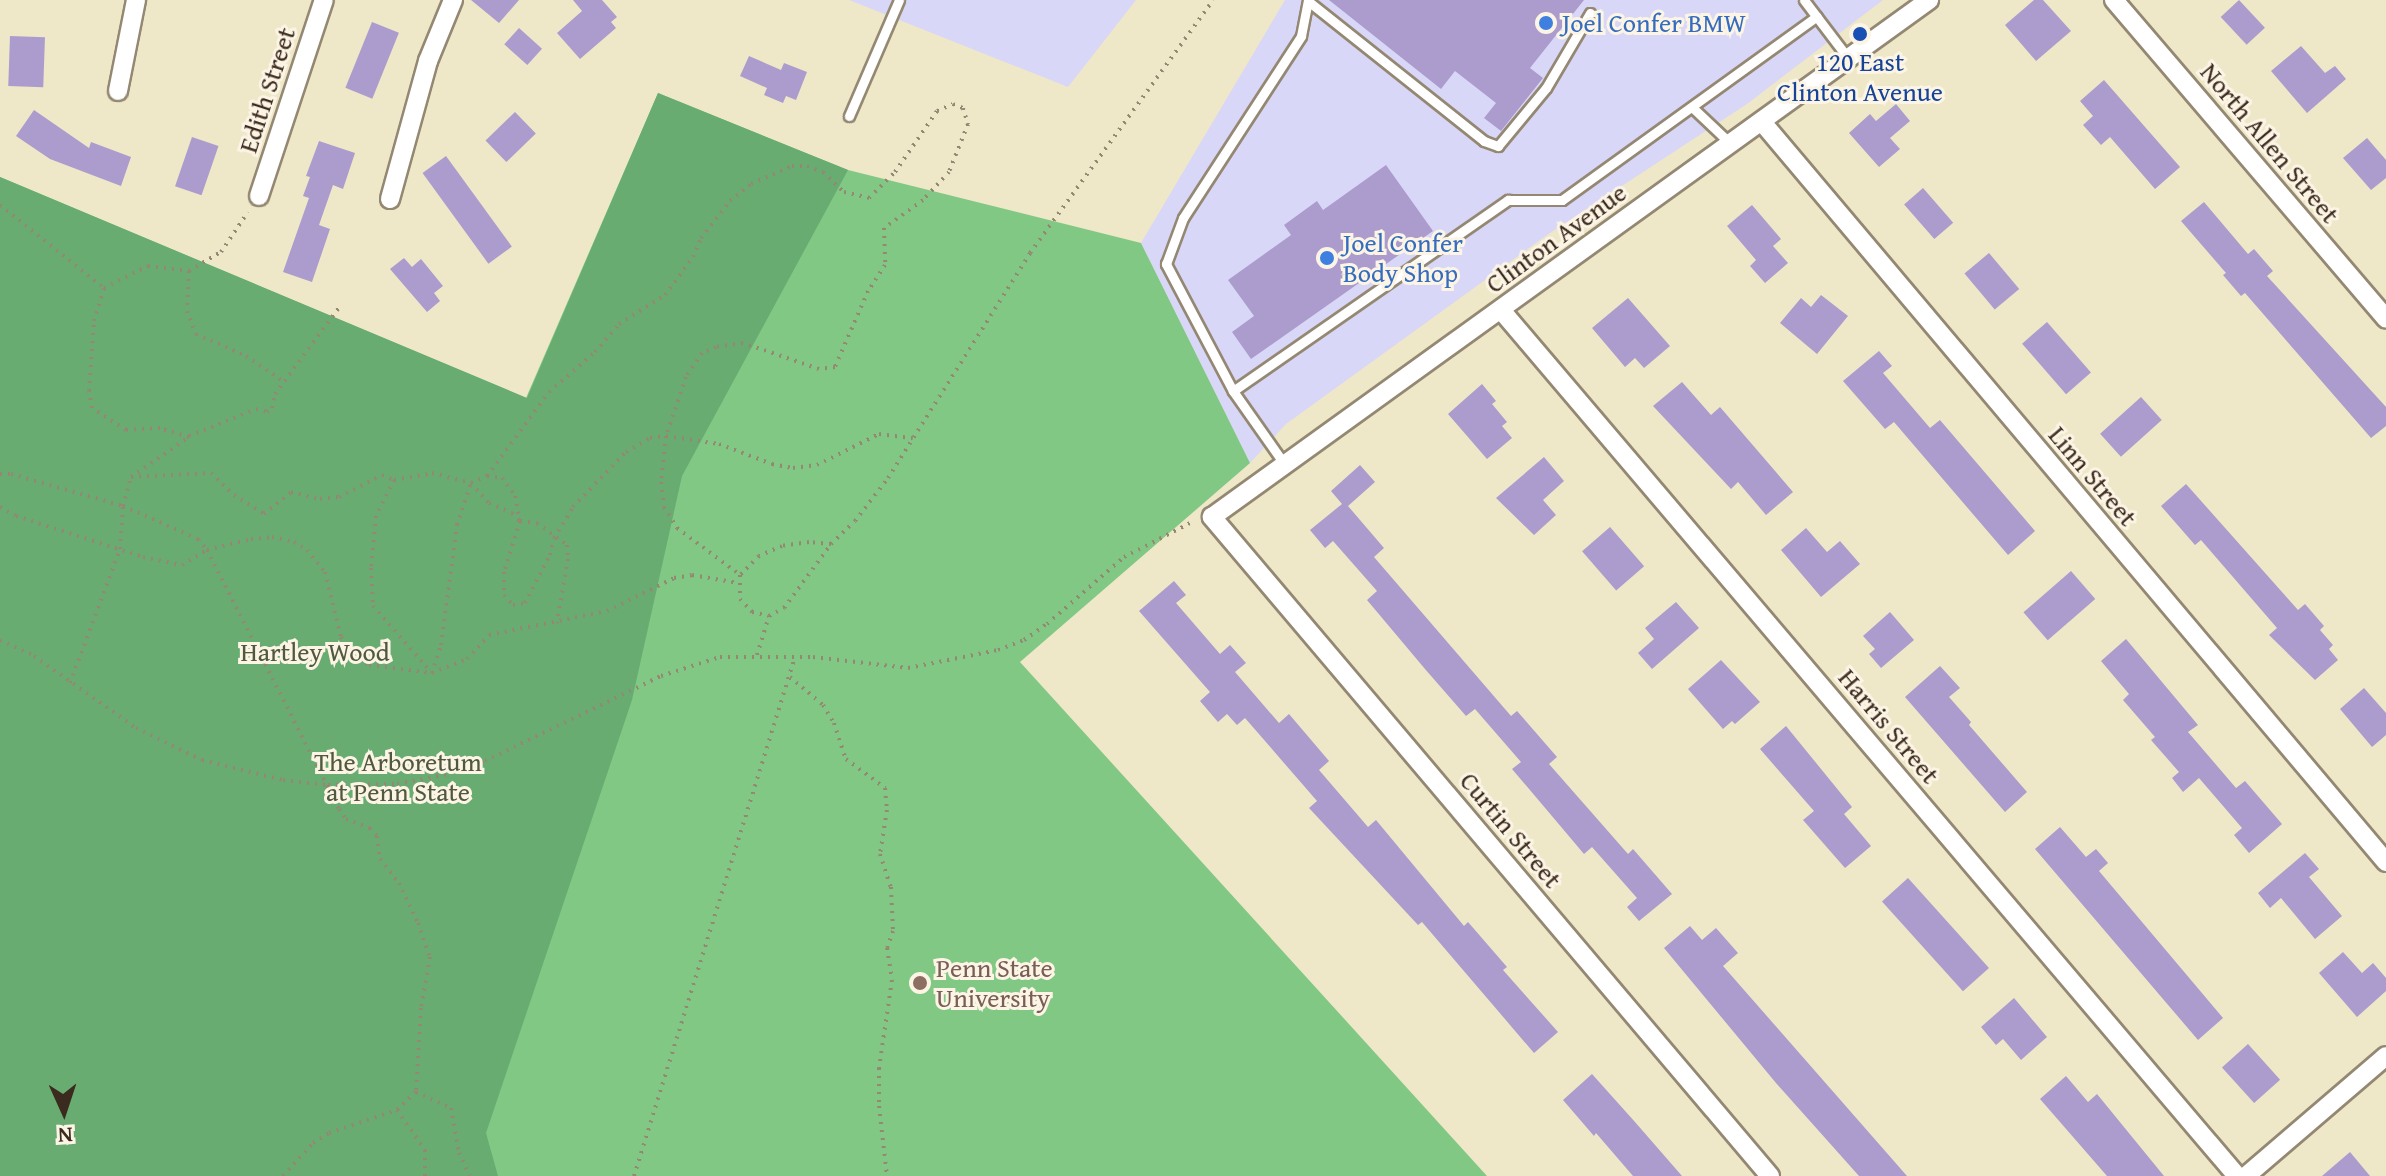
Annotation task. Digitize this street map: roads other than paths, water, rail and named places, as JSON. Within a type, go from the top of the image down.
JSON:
[{"type":"street","points":[[118,91],[136,0]]},
{"type":"street","name":"Edith Street","points":[[259,196],[324,0]]},
{"type":"street","points":[[390,199],[428,61],[453,0]]},
{"type":"street","name":"Clinton Avenue","points":[[1212,517],[1850,60],[1929,0]]},
{"type":"street","name":"North Allen Street","points":[[2114,0],[2386,319]]},
{"type":"street","name":"Linn Street","points":[[1762,122],[2386,862]]},
{"type":"street","name":"Harris Street","points":[[1501,310],[2237,1176]]},
{"type":"street","name":"Curtin Street","points":[[1212,517],[1770,1176]]},
{"type":"street","points":[[2246,1176],[2386,1056]]},
{"type":"lane","points":[[849,116],[899,0]]},
{"type":"lane","points":[[1804,0],[1850,60]]},
{"type":"lane","points":[[1285,465],[1233,391],[1166,264],[1183,218],[1301,36],[1308,1],[1484,141],[1498,146],[1546,88],[1590,13]]},
{"type":"lane","points":[[1233,391],[1508,200],[1562,200],[1817,16]]},
{"type":"lane","points":[[1692,107],[1731,144]]},
{"type":"place","name":"Joel Confer BMW","points":[[1546,23]]},
{"type":"place","name":"120 East Clinton Avenue","points":[[1860,34]]},
{"type":"place","name":"Joel Confer Body Shop","points":[[1327,258]]},
{"type":"place","name":"Penn State University","points":[[920,983]]},
{"type":"park label","name":"Hartley Wood","points":[[315,652]]},
{"type":"park label","name":"The Arboretum at Penn State","points":[[398,777]]}]
